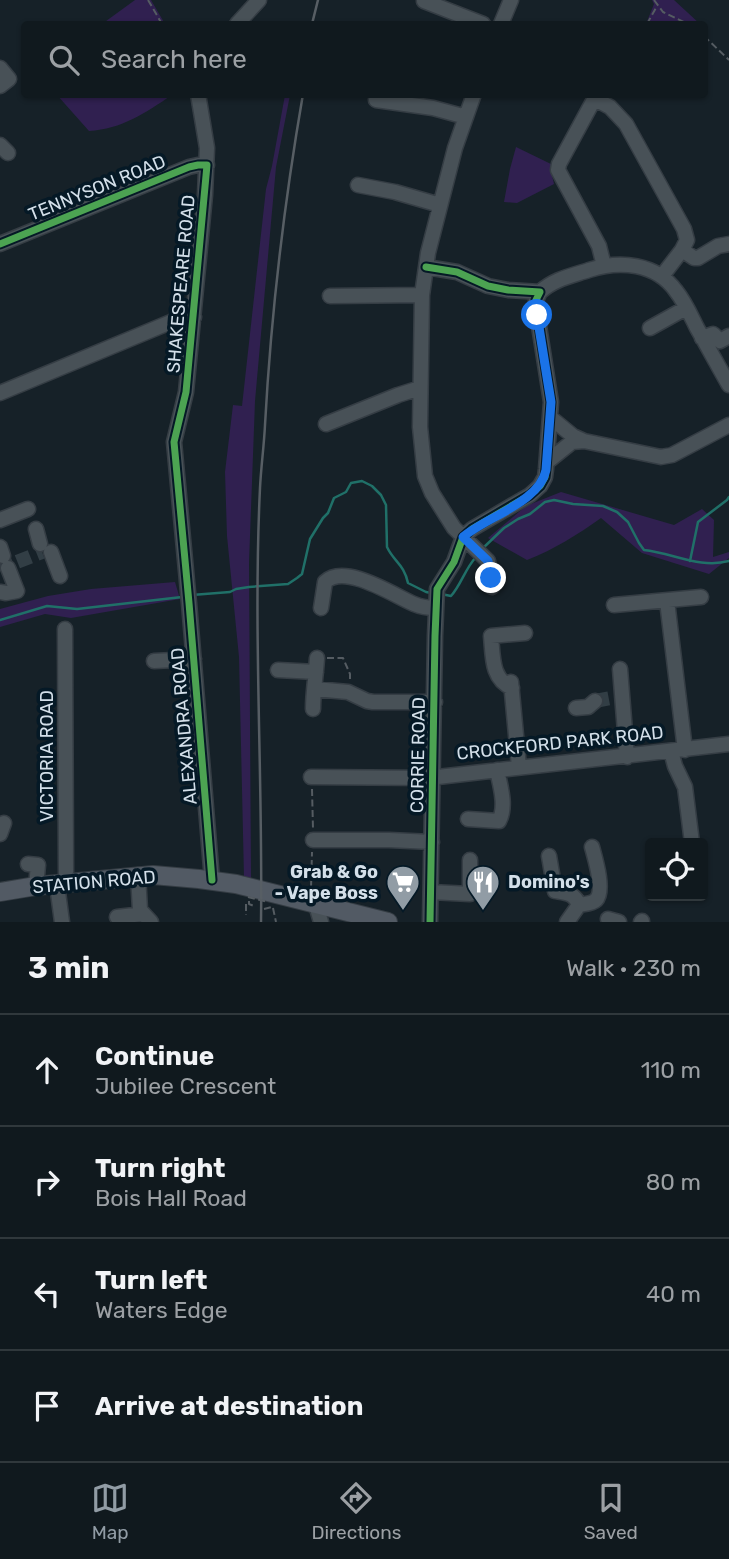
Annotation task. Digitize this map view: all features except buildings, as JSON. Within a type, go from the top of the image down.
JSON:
[{"type":"main road","name":"STATION ROAD","points":[[1,890],[153,875],[236,884],[323,914],[388,922]]},
{"type":"street","points":[[240,21],[259,0]]},
{"type":"street","points":[[502,21],[511,0]]},
{"type":"street","points":[[424,1],[474,21]]},
{"type":"street","points":[[0,68],[9,79],[0,86]]},
{"type":"street","name":"SHAKESPEARE ROAD","points":[[183,405],[194,317],[207,165],[206,135],[199,98]]},
{"type":"street","points":[[473,98],[455,148],[428,253],[422,295],[420,427],[425,476],[432,493],[447,519],[488,561],[492,587]]},
{"type":"street","points":[[595,98],[558,170],[599,246],[604,266]]},
{"type":"street","points":[[597,98],[618,113],[684,229],[687,240],[662,276]]},
{"type":"street","points":[[376,100],[433,108],[466,117]]},
{"type":"street","name":"TENNYSON ROAD","points":[[0,244],[189,167],[207,165]]},
{"type":"street","points":[[358,185],[440,205]]},
{"type":"street","points":[[682,250],[698,258],[718,246],[729,244]]},
{"type":"street","points":[[321,608],[325,582],[337,576],[359,579],[380,593],[413,603],[437,599],[463,537],[540,486],[545,477],[547,462],[551,402],[536,300],[540,292],[558,279],[604,266],[631,265],[650,269],[662,276],[677,291],[729,385]]},
{"type":"street","points":[[426,267],[457,272],[488,286],[540,292]]},
{"type":"street","points":[[330,296],[422,295]]},
{"type":"street","points":[[650,329],[686,309]]},
{"type":"street","points":[[0,393],[175,320],[194,317]]},
{"type":"street","points":[[702,338],[713,334],[720,341],[729,336]]},
{"type":"street","points":[[326,424],[420,388]]},
{"type":"street","name":"ALEXANDRA ROAD","points":[[183,405],[174,442],[181,567],[189,597],[212,880]]},
{"type":"street","points":[[551,418],[573,436],[584,440],[661,457],[672,455],[729,425]]},
{"type":"street","points":[[547,462],[572,442],[584,440]]},
{"type":"street","points":[[0,520],[28,509]]},
{"type":"street","points":[[36,529],[56,578]]},
{"type":"street","points":[[0,592],[17,591],[4,557]]},
{"type":"street","points":[[614,605],[701,597]]},
{"type":"street","name":"CORRIE ROAD","points":[[430,922],[437,599]]},
{"type":"street","points":[[667,601],[678,751],[675,766],[684,787],[691,838]]},
{"type":"street","name":"VICTORIA ROAD","points":[[62,922],[62,884],[66,874],[65,629]]},
{"type":"street","points":[[519,767],[511,684],[503,684],[498,677],[491,636],[525,633]]},
{"type":"street","points":[[154,661],[194,659]]},
{"type":"street","points":[[278,670],[317,665],[313,709]]},
{"type":"street","points":[[617,676],[616,698],[627,757]]},
{"type":"street","points":[[315,689],[348,691],[373,702],[435,702]]},
{"type":"street","points":[[576,708],[588,707],[595,701]]},
{"type":"street","name":"CROCKFORD PARK ROAD","points":[[312,777],[433,777],[729,744]]},
{"type":"street","points":[[468,819],[499,821],[502,815],[502,800],[497,769]]},
{"type":"street","points":[[313,841],[432,842]]},
{"type":"street","points":[[567,922],[579,905],[595,900],[598,895],[600,884],[592,847]]},
{"type":"street","points":[[549,856],[555,891],[572,894],[579,905]]},
{"type":"street","points":[[431,892],[470,894],[470,860]]},
{"type":"street","points":[[28,864],[38,865],[36,886]]},
{"type":"street","points":[[138,875],[139,905],[147,918]]},
{"type":"street","points":[[117,918],[147,918]]},
{"type":"path","points":[[149,0],[160,21]]},
{"type":"path","points":[[654,0],[663,12],[682,21]]},
{"type":"path","points":[[649,21],[658,5]]},
{"type":"path","points":[[708,39],[729,60]]},
{"type":"path","points":[[317,665],[343,658],[350,674],[348,691]]},
{"type":"path","points":[[248,897],[268,902]]},
{"type":"path","points":[[246,915],[247,904],[254,906]]},
{"type":"path","points":[[273,907],[276,922]]},
{"type":"shaded area","points":[[135,0],[151,0],[163,21],[106,21]]},
{"type":"shaded area","points":[[652,0],[674,0],[697,21],[647,21],[654,4]]},
{"type":"shaded area","points":[[60,98],[167,98],[123,123],[89,131]]},
{"type":"shaded area","points":[[284,98],[289,98],[276,167],[255,401],[249,563],[251,878],[244,877],[239,657],[227,536],[225,472],[233,405],[242,406],[266,189]]},
{"type":"shaded area","points":[[516,147],[553,165],[551,171],[554,184],[517,203],[504,202],[510,169]]},
{"type":"shaded area","points":[[561,492],[674,525],[702,509],[714,520],[713,557],[729,552],[729,558],[709,574],[642,553],[601,518],[566,541],[527,560],[488,538],[526,506]]},
{"type":"shaded area","points":[[175,582],[180,599],[71,618],[45,614],[0,627],[0,609],[48,596],[91,589]]},
{"type":"waterway","points":[[192,595],[288,584],[297,578],[302,574],[310,539],[328,513],[334,498],[346,492],[351,483],[362,481],[372,486],[386,505],[387,547],[404,571],[408,583],[431,593]]},
{"type":"waterway","points":[[690,561],[698,522],[729,497]]},
{"type":"waterway","points":[[482,549],[504,528],[530,514],[545,502],[554,500],[603,506],[617,512],[628,522],[644,550],[697,562],[729,561]]},
{"type":"waterway","points":[[441,594],[451,596],[476,557]]},
{"type":"waterway","points":[[0,620],[47,606],[77,609],[182,597]]},
{"type":"tunnel","points":[[3,557],[7,566],[42,552]]},
{"type":"tunnel","points":[[595,701],[611,698]]},
{"type":"railway","points":[[313,21],[318,0]]},
{"type":"railway","points":[[261,922],[257,597],[260,488],[279,259],[302,98]]},
{"type":"cycle path","points":[[0,244],[189,167],[207,165],[186,392],[174,442],[212,880]]},
{"type":"cycle path","points":[[426,267],[457,272],[488,286],[540,292],[536,307],[551,402],[545,477],[540,486],[463,537],[454,562],[437,589],[430,922]]},
{"type":"place","name":"Grab & Go - Vape Boss","points":[[403,912]]},
{"type":"place","name":"Domino's","points":[[483,912]]},
{"type":"route","points":[[491,578],[488,561],[463,537],[530,495],[545,477],[551,402],[537,315]]}]
